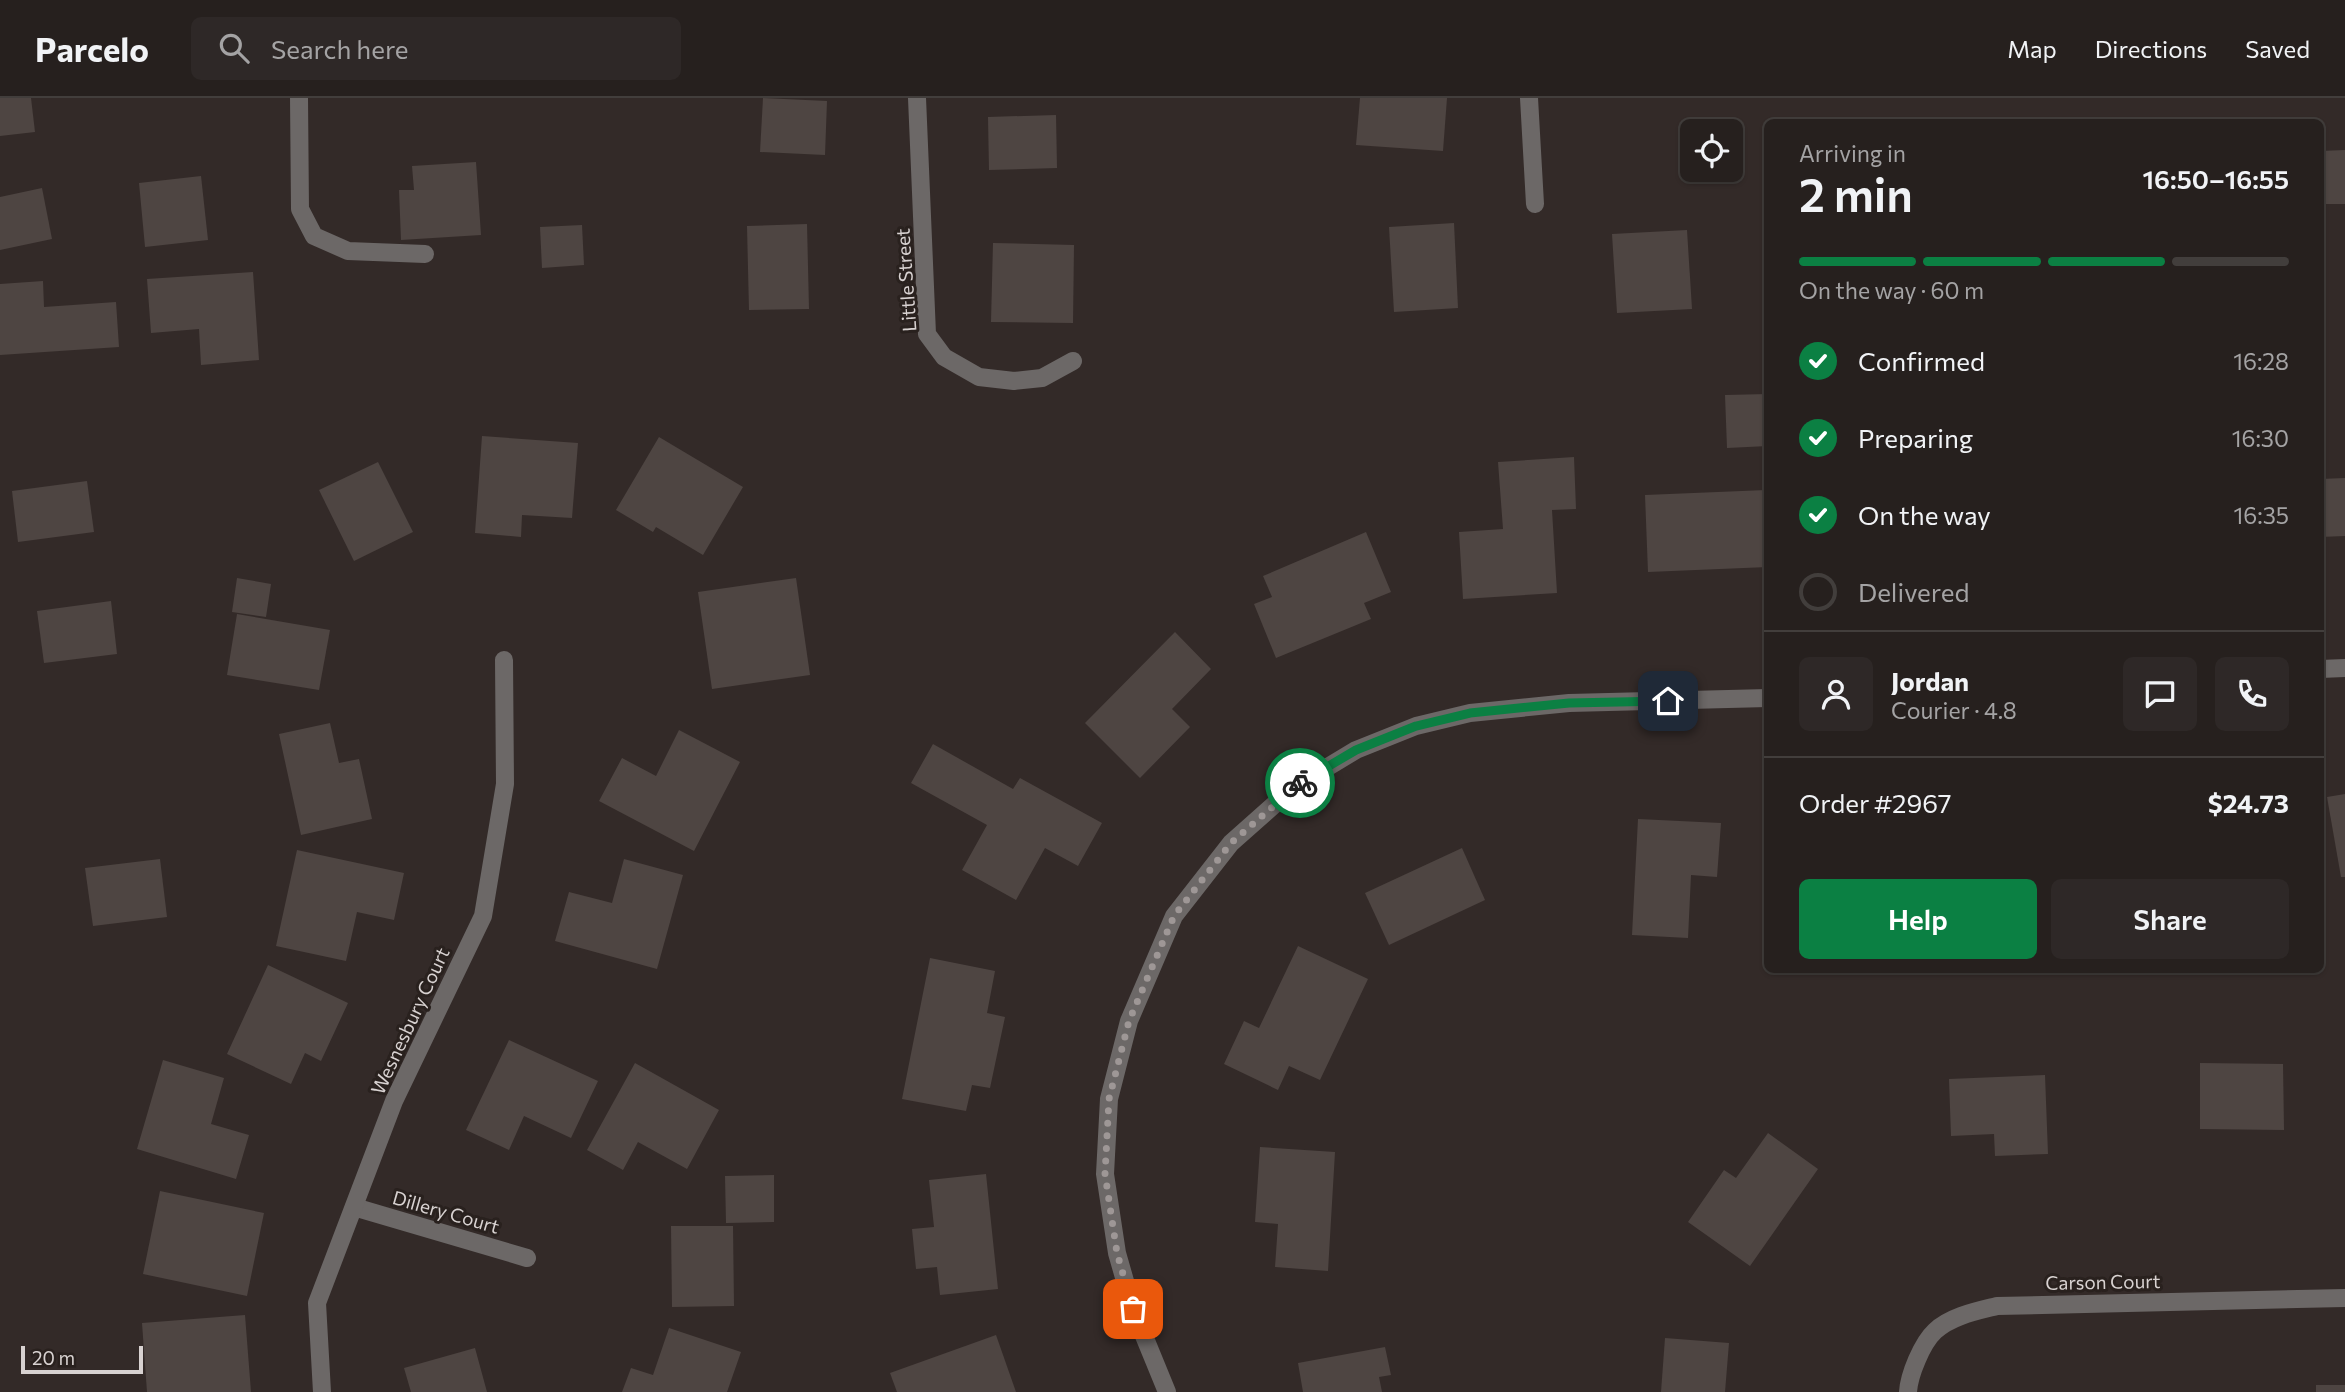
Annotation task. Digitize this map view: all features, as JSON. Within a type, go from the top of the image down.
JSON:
[{"type":"street","points":[[299,98],[300,209],[314,236],[348,251],[425,254]]},
{"type":"street","name":"Little Street","points":[[917,98],[927,334],[944,357],[979,377],[1014,381],[1042,378],[1073,361]]},
{"type":"street","points":[[1529,98],[1535,204]]},
{"type":"street","name":"Wesnesbury Court","points":[[322,1392],[317,1304],[394,1101],[483,916],[505,784],[504,660]]},
{"type":"street","points":[[2324,669],[2345,668]]},
{"type":"street","points":[[1167,1392],[1133,1309],[1117,1253],[1105,1174],[1109,1099],[1129,1021],[1174,916],[1231,843],[1293,788],[1356,750],[1416,726],[1470,713],[1569,703],[1764,698]]},
{"type":"street","name":"Dillery Court","points":[[354,1207],[527,1258]]},
{"type":"street","name":"Carson Court","points":[[1908,1392],[1917,1357],[1935,1331],[1966,1313],[1997,1306],[2345,1298]]},
{"type":"building","points":[[0,98],[31,98],[35,132],[0,136]]},
{"type":"building","points":[[763,98],[827,101],[825,155],[760,152]]},
{"type":"building","points":[[1360,98],[1447,98],[1443,151],[1356,145]]},
{"type":"building","points":[[1056,115],[1057,168],[989,170],[988,117]]},
{"type":"building","points":[[2345,150],[2345,204],[2324,204],[2324,151]]},
{"type":"building","points":[[476,162],[481,235],[401,240],[399,190],[414,190],[412,166]]},
{"type":"building","points":[[201,176],[208,240],[145,247],[139,183]]},
{"type":"building","points":[[42,188],[52,239],[0,250],[0,197]]},
{"type":"building","points":[[1454,223],[1458,308],[1394,312],[1389,227]]},
{"type":"building","points":[[807,224],[809,309],[749,310],[747,226]]},
{"type":"building","points":[[582,225],[584,265],[542,268],[540,227]]},
{"type":"building","points":[[1687,230],[1692,309],[1617,313],[1612,234]]},
{"type":"building","points":[[993,243],[1074,245],[1073,323],[991,322]]},
{"type":"building","points":[[253,272],[259,360],[201,365],[199,329],[151,333],[147,279]]},
{"type":"building","points":[[43,281],[44,307],[116,302],[119,347],[0,355],[0,284]]},
{"type":"building","points":[[1764,394],[1764,446],[1727,448],[1725,395]]},
{"type":"building","points":[[482,436],[578,443],[572,518],[522,515],[521,537],[475,533]]},
{"type":"building","points":[[659,437],[743,487],[703,555],[656,527],[653,532],[616,510]]},
{"type":"building","points":[[1574,457],[1576,509],[1552,510],[1557,593],[1463,599],[1459,532],[1503,529],[1498,462]]},
{"type":"building","points":[[378,462],[413,532],[354,561],[319,490]]},
{"type":"building","points":[[2345,478],[2345,536],[2324,537],[2324,479]]},
{"type":"building","points":[[87,481],[94,532],[18,542],[12,491]]},
{"type":"building","points":[[1764,490],[1764,567],[1648,572],[1645,495]]},
{"type":"building","points":[[1366,532],[1391,592],[1364,603],[1371,619],[1276,658],[1254,604],[1272,597],[1263,576]]},
{"type":"building","points":[[237,578],[271,584],[266,617],[232,612]]},
{"type":"building","points":[[796,578],[810,675],[712,689],[698,592]]},
{"type":"building","points":[[111,601],[117,654],[44,663],[37,611]]},
{"type":"building","points":[[237,614],[330,630],[319,690],[227,675]]},
{"type":"building","points":[[1175,632],[1211,669],[1172,709],[1190,727],[1140,778],[1085,723]]},
{"type":"building","points":[[330,723],[339,763],[359,759],[372,819],[301,835],[279,734]]},
{"type":"building","points":[[679,730],[740,762],[694,851],[599,801],[622,758],[656,776]]},
{"type":"building","points":[[933,744],[1013,789],[1020,778],[1102,823],[1078,866],[1045,848],[1016,900],[962,870],[987,825],[911,783]]},
{"type":"building","points":[[2345,794],[2345,877],[2341,877],[2327,797]]},
{"type":"building","points":[[1638,819],[1721,823],[1717,877],[1691,875],[1688,938],[1632,935]]},
{"type":"building","points":[[1462,848],[1485,900],[1389,945],[1365,893]]},
{"type":"building","points":[[297,850],[404,873],[394,920],[357,912],[346,961],[276,946]]},
{"type":"building","points":[[160,859],[167,917],[93,926],[85,868]]},
{"type":"building","points":[[624,859],[683,875],[657,969],[555,941],[569,892],[612,903]]},
{"type":"building","points":[[1298,946],[1368,979],[1320,1080],[1289,1066],[1278,1090],[1224,1064],[1244,1021],[1259,1028]]},
{"type":"building","points":[[930,958],[995,971],[987,1013],[1005,1017],[990,1088],[972,1085],[966,1111],[902,1099]]},
{"type":"building","points":[[268,965],[348,1003],[321,1061],[305,1053],[291,1084],[227,1054]]},
{"type":"building","points":[[509,1040],[598,1081],[571,1138],[524,1116],[509,1150],[466,1130]]},
{"type":"building","points":[[163,1060],[224,1078],[211,1124],[249,1135],[236,1179],[137,1149]]},
{"type":"building","points":[[635,1063],[719,1110],[687,1169],[638,1142],[623,1170],[587,1150]]},
{"type":"building","points":[[2200,1063],[2283,1064],[2284,1130],[2200,1129]]},
{"type":"building","points":[[2045,1075],[2048,1154],[1995,1156],[1994,1134],[1951,1136],[1949,1079]]},
{"type":"building","points":[[1768,1133],[1818,1169],[1750,1266],[1688,1222],[1724,1170],[1736,1178]]},
{"type":"building","points":[[1260,1147],[1335,1152],[1328,1271],[1275,1267],[1278,1224],[1255,1222]]},
{"type":"building","points":[[986,1174],[998,1289],[940,1295],[937,1267],[916,1269],[912,1229],[934,1227],[929,1180]]},
{"type":"building","points":[[774,1175],[774,1222],[726,1223],[725,1176]]},
{"type":"building","points":[[160,1191],[264,1213],[247,1296],[143,1274]]},
{"type":"building","points":[[671,1226],[733,1226],[734,1306],[672,1307]]},
{"type":"building","points":[[245,1315],[251,1392],[147,1392],[142,1323]]},
{"type":"building","points":[[669,1328],[741,1352],[727,1392],[622,1392],[631,1368],[653,1375]]},
{"type":"building","points":[[996,1335],[1016,1392],[897,1392],[890,1373]]},
{"type":"building","points":[[1665,1338],[1729,1343],[1725,1392],[1661,1392]]},
{"type":"building","points":[[1385,1347],[1391,1375],[1379,1377],[1382,1392],[1303,1392],[1298,1363]]},
{"type":"building","points":[[475,1348],[487,1392],[411,1392],[404,1368]]},
{"type":"building","points":[[2316,1385],[2345,1385],[2345,1392],[2316,1392]]},
{"type":"way so far","points":[[1133,1309],[1117,1253],[1105,1174],[1109,1099],[1129,1021],[1174,916],[1231,843],[1300,783]]},
{"type":"route","points":[[1300,783],[1356,750],[1416,726],[1470,713],[1569,703],[1668,701]]}]
